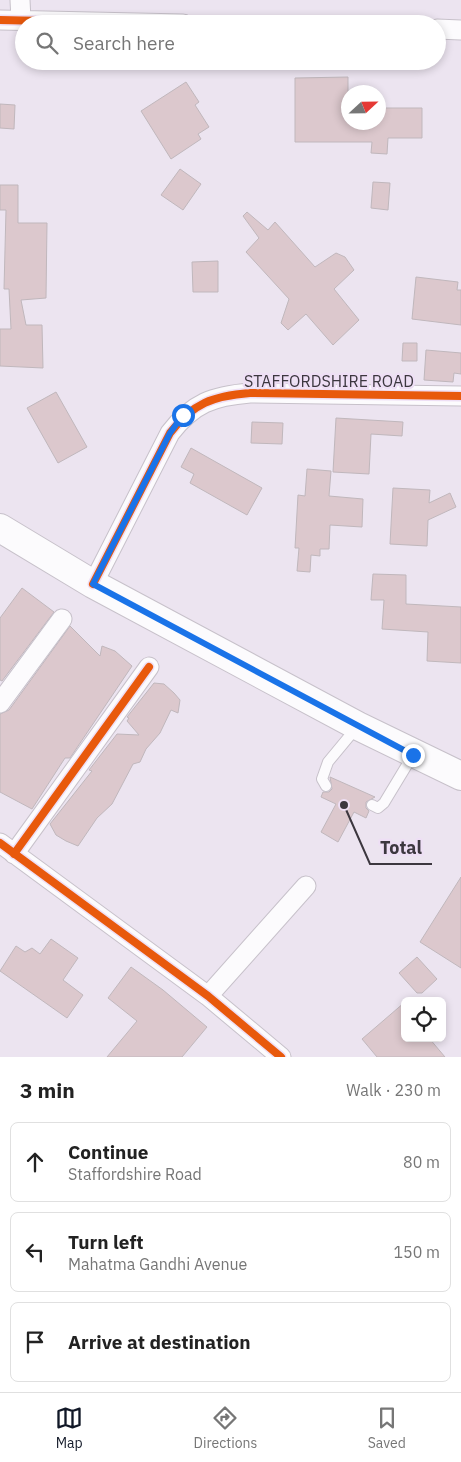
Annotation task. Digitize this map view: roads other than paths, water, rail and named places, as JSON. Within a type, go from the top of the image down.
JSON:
[{"type":"main road","points":[[0,528],[93,584],[413,755],[461,776]]},
{"type":"street","points":[[20,0],[20,15]]},
{"type":"street","points":[[0,20],[15,20]]},
{"type":"street","points":[[446,29],[461,30]]},
{"type":"street","name":"STAFFORDSHIRE ROAD","points":[[93,584],[170,433],[183,415],[204,404],[222,396],[250,393],[461,396]]},
{"type":"street","points":[[0,703],[62,619]]},
{"type":"street","points":[[149,667],[7,849],[208,996],[281,1057]]},
{"type":"street","points":[[208,996],[306,886]]},
{"type":"lane","points":[[326,786],[322,779],[328,762],[358,726]]},
{"type":"lane","points":[[372,805],[378,808],[384,803],[413,755]]},
{"type":"place","name":"Total","points":[[344,805]]}]
